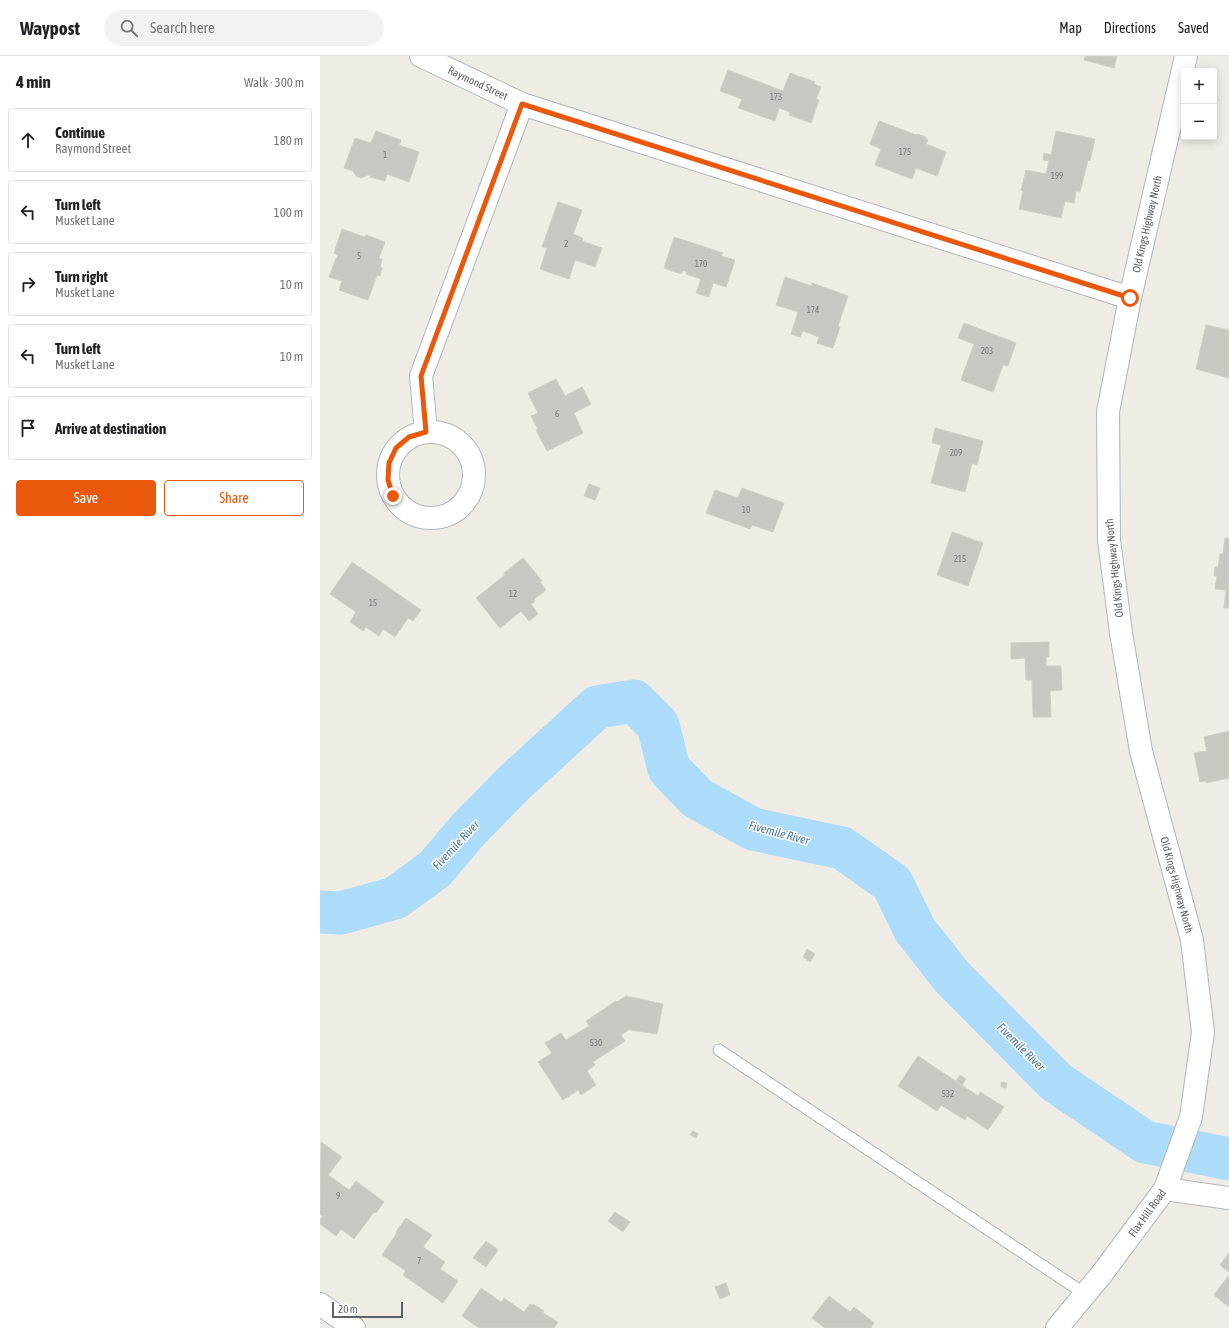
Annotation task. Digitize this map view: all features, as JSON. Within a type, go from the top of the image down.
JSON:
[{"type":"main road","name":"Raymond Street","points":[[421,56],[522,104],[1130,298]]},
{"type":"main road","name":"Old Kings Highway North","points":[[1186,56],[1130,298],[1108,412],[1109,540],[1121,633],[1141,751],[1192,940],[1203,1032]]},
{"type":"main road","points":[[426,432],[421,376],[522,104]]},
{"type":"main road","name":"Flax Hill Road","points":[[1057,1328],[1101,1275],[1165,1189],[1191,1117],[1203,1032]]},
{"type":"main road","points":[[1165,1189],[1229,1198]]},
{"type":"main road","points":[[320,1304],[354,1328]]},
{"type":"lane","points":[[719,1050],[1085,1294]]},
{"type":"building","points":[[1085,56],[1117,56],[1114,68],[1084,60]]},
{"type":"building","points":[[728,70],[783,91],[790,73],[815,82],[814,84],[821,87],[816,99],[819,100],[811,123],[789,115],[790,112],[779,108],[775,121],[738,108],[742,99],[720,91]]},
{"type":"building","points":[[879,121],[916,135],[926,137],[928,140],[926,144],[946,152],[937,176],[916,168],[912,179],[875,165],[881,149],[870,144]]},
{"type":"building","points":[[376,131],[401,140],[399,145],[419,152],[409,182],[387,174],[385,181],[370,177],[371,176],[368,175],[361,178],[356,176],[353,171],[344,168],[355,138],[371,143]]},
{"type":"building","points":[[1056,131],[1095,139],[1080,192],[1076,191],[1074,203],[1065,201],[1061,218],[1019,209],[1023,191],[1021,190],[1026,170],[1046,174],[1049,161],[1043,160],[1044,153],[1051,155]]},
{"type":"building","points":[[558,202],[582,210],[573,234],[583,238],[582,241],[602,248],[595,267],[575,260],[569,279],[540,269],[547,248],[542,247]]},
{"type":"building","points":[[342,229],[365,237],[366,235],[385,242],[379,258],[382,259],[380,276],[377,275],[368,300],[339,290],[342,281],[329,277],[336,258],[337,259],[338,255],[334,253]]},
{"type":"building","points":[[674,237],[723,253],[721,256],[735,260],[726,287],[713,283],[709,297],[696,293],[701,279],[686,274],[687,272],[683,270],[681,274],[664,268]]},
{"type":"building","points":[[785,277],[812,286],[812,283],[848,296],[838,326],[840,327],[833,348],[817,343],[819,337],[803,331],[800,337],[791,334],[798,312],[776,305]]},
{"type":"building","points":[[964,323],[1016,343],[1008,366],[1003,365],[993,392],[961,380],[974,344],[958,338]]},
{"type":"building","points":[[1206,325],[1229,330],[1229,378],[1196,369]]},
{"type":"building","points":[[556,379],[565,396],[582,387],[591,404],[574,413],[583,433],[547,451],[536,430],[538,429],[531,416],[538,413],[528,393]]},
{"type":"building","points":[[935,428],[983,441],[977,465],[972,463],[965,492],[931,483],[941,445],[932,443]]},
{"type":"building","points":[[589,484],[600,488],[595,500],[584,496]]},
{"type":"building","points":[[742,488],[784,503],[773,532],[752,525],[750,529],[706,513],[715,490],[738,498]]},
{"type":"building","points":[[952,532],[983,543],[968,586],[937,575]]},
{"type":"building","points":[[1225,538],[1229,538],[1229,608],[1224,608],[1226,590],[1215,589],[1217,576],[1214,576],[1215,567],[1218,567],[1220,554],[1223,554]]},
{"type":"building","points":[[523,558],[542,581],[540,582],[546,590],[534,599],[535,601],[531,604],[538,614],[529,621],[521,611],[500,628],[476,598],[505,575],[504,573]]},
{"type":"building","points":[[352,562],[421,610],[413,621],[408,618],[395,637],[383,629],[379,636],[366,627],[363,631],[350,622],[356,612],[330,594]]},
{"type":"building","points":[[1049,642],[1049,657],[1046,657],[1046,666],[1061,666],[1062,690],[1050,691],[1051,717],[1033,717],[1032,680],[1026,680],[1025,658],[1011,659],[1011,643]]},
{"type":"building","points":[[1229,731],[1229,778],[1206,783],[1206,781],[1200,782],[1194,753],[1207,751],[1204,737]]},
{"type":"building","points":[[807,949],[815,954],[810,962],[803,957]]},
{"type":"building","points":[[626,996],[663,1004],[657,1034],[630,1029],[621,1035],[625,1041],[593,1062],[595,1065],[587,1071],[596,1085],[581,1095],[578,1090],[563,1100],[538,1062],[552,1053],[545,1043],[561,1033],[566,1040],[589,1026],[586,1021]]},
{"type":"building","points":[[918,1056],[978,1096],[980,1092],[1004,1107],[988,1130],[967,1116],[965,1120],[941,1105],[937,1111],[898,1086]]},
{"type":"building","points":[[960,1075],[966,1079],[962,1085],[956,1081]]},
{"type":"building","points":[[1001,1082],[1007,1083],[1006,1088],[1001,1087]]},
{"type":"building","points":[[693,1131],[698,1134],[696,1138],[690,1135]]},
{"type":"building","points":[[321,1142],[342,1157],[328,1175],[349,1190],[356,1181],[384,1202],[376,1213],[374,1212],[354,1239],[341,1229],[336,1236],[320,1224],[320,1220],[323,1216],[320,1214]]},
{"type":"building","points":[[615,1212],[630,1222],[623,1232],[608,1221]]},
{"type":"building","points":[[406,1218],[432,1235],[423,1247],[445,1262],[440,1269],[458,1281],[443,1303],[403,1275],[406,1271],[382,1255]]},
{"type":"building","points":[[486,1241],[498,1250],[486,1267],[473,1258]]},
{"type":"building","points":[[1229,1253],[1229,1272],[1220,1265]]},
{"type":"building","points":[[1229,1275],[1229,1307],[1214,1295]]},
{"type":"building","points":[[726,1283],[730,1295],[720,1299],[715,1287]]},
{"type":"building","points":[[481,1288],[501,1302],[504,1298],[524,1312],[530,1304],[533,1304],[544,1311],[543,1313],[558,1322],[554,1328],[479,1328],[462,1316]]},
{"type":"building","points":[[829,1296],[850,1312],[854,1307],[874,1323],[871,1328],[825,1328],[812,1318]]},
{"type":"waterway","name":"Fivemile River","points":[[320,912],[341,913],[395,898],[435,869],[467,831],[513,784],[597,707],[634,701],[658,725],[669,769],[697,798],[753,829],[842,848],[892,883],[915,930],[952,977],[1056,1082],[1145,1142],[1229,1159]]},
{"type":"route","points":[[393,496],[388,480],[389,463],[396,448],[409,437],[426,432],[421,376],[522,104],[1130,298]]}]
